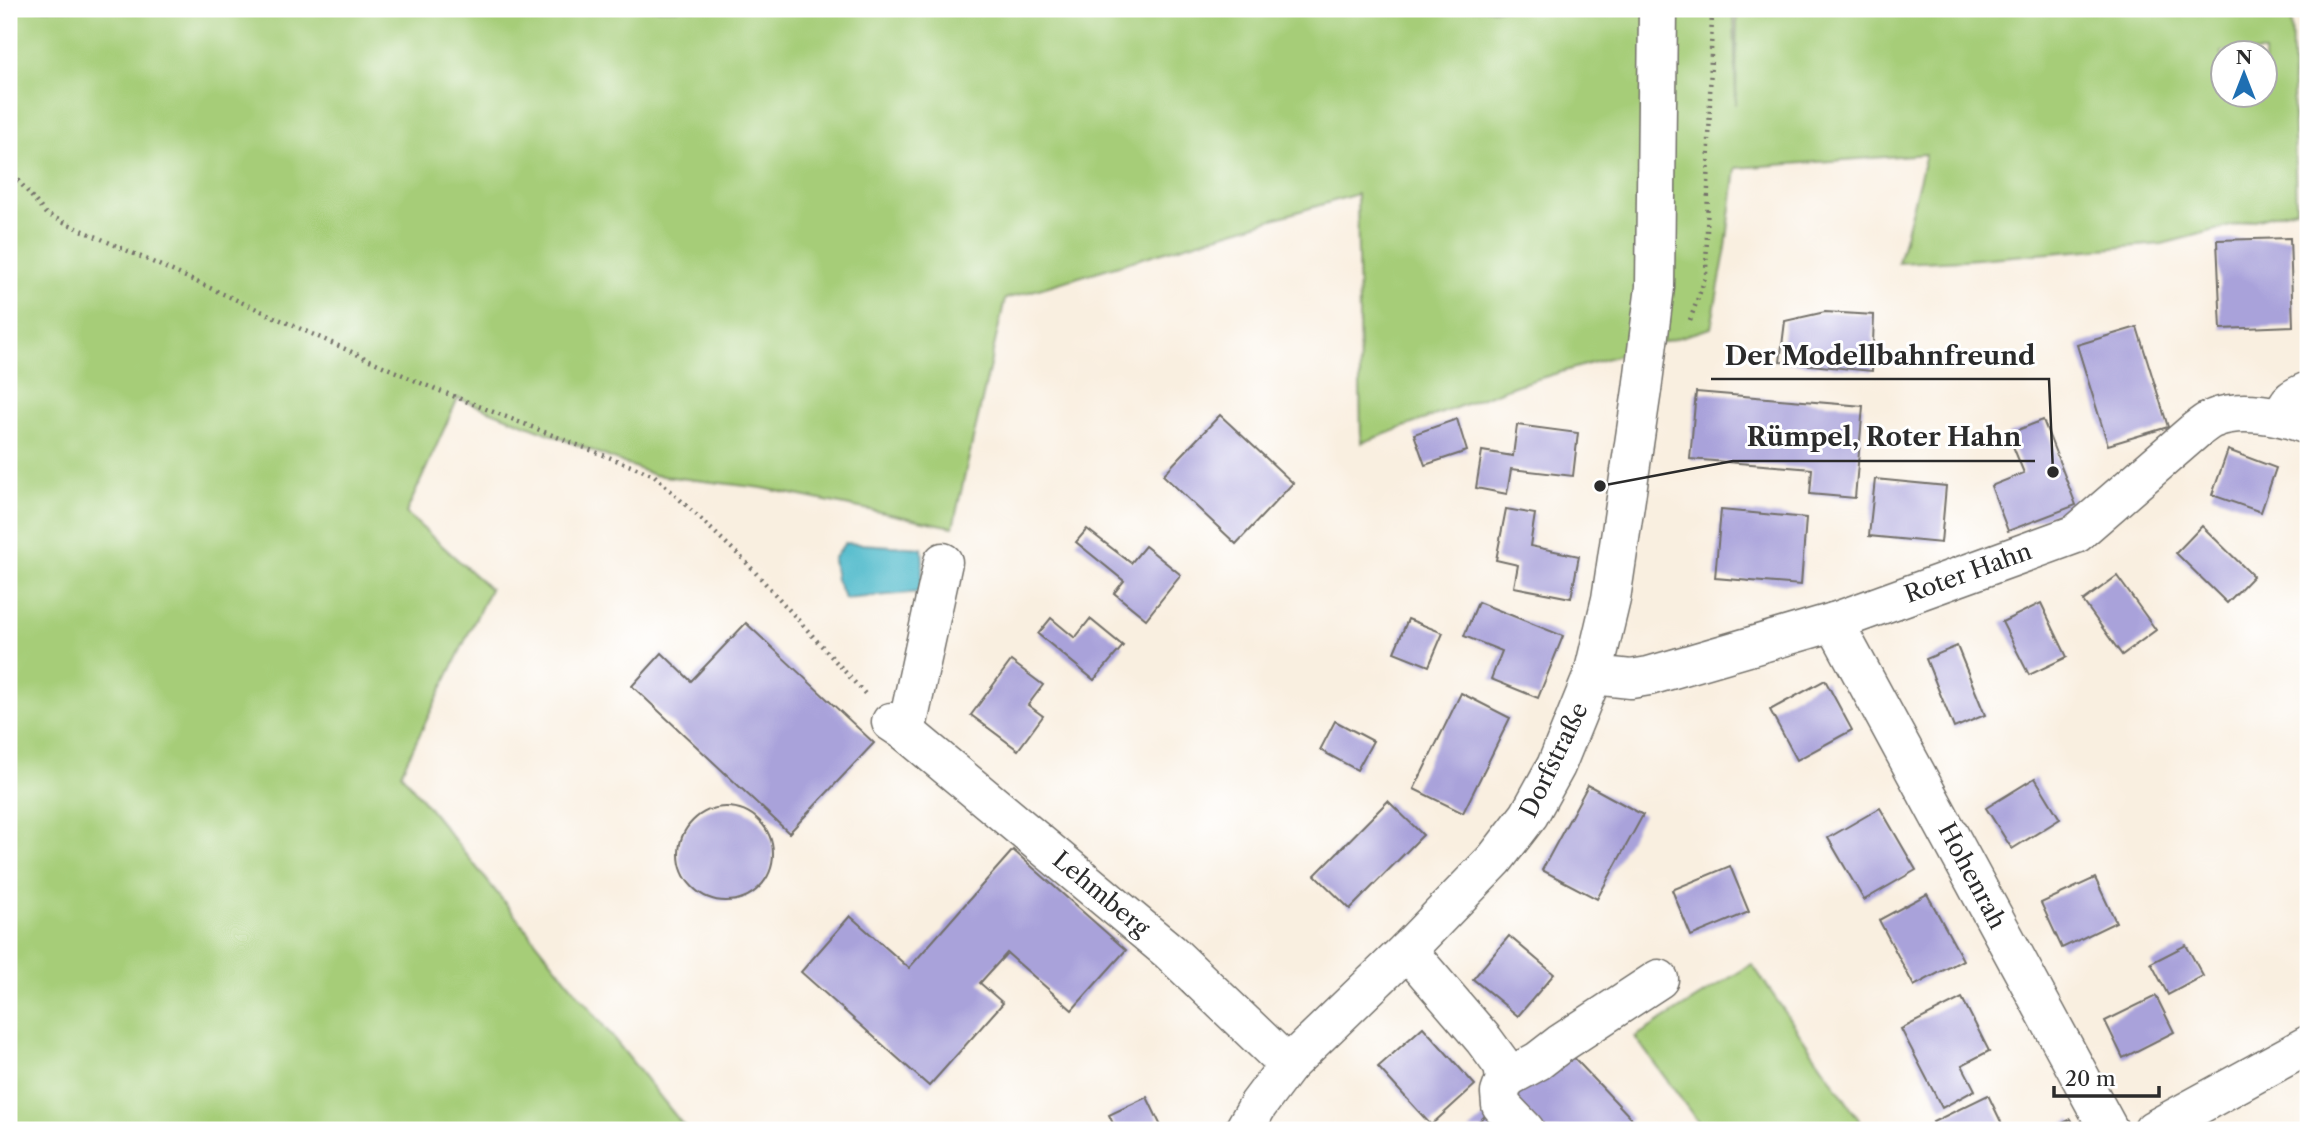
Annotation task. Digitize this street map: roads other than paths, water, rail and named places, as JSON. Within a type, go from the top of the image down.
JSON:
[{"type":"street","name":"Dorfstraße","points":[[1244,1130],[1258,1105],[1288,1065],[1407,950],[1495,859],[1529,815],[1556,766],[1593,675],[1611,599],[1655,287],[1658,9]]},
{"type":"street","name":"Roter Hahn","points":[[1593,675],[1631,679],[1649,676],[1834,622],[2076,534],[2213,418],[2230,413],[2300,411]]},
{"type":"street","name":"Lehmberg","points":[[943,562],[899,727],[1170,952],[1288,1065]]},
{"type":"street","name":"Hohenrah","points":[[1834,622],[2109,1130]]},
{"type":"street","points":[[1407,950],[1503,1066],[1505,1079],[1500,1093],[1501,1105],[1525,1130]]},
{"type":"street","points":[[1505,1079],[1538,1061],[1659,979]]},
{"type":"street","points":[[2152,1130],[2308,1045]]},
{"type":"water","points":[[845,543],[922,548],[920,592],[845,599],[836,580],[833,559]]},
{"type":"place","name":"Der Modellbahnfreund","points":[[2053,472]]},
{"type":"place","name":"Rümpel, Roter Hahn","points":[[1600,486]]}]
